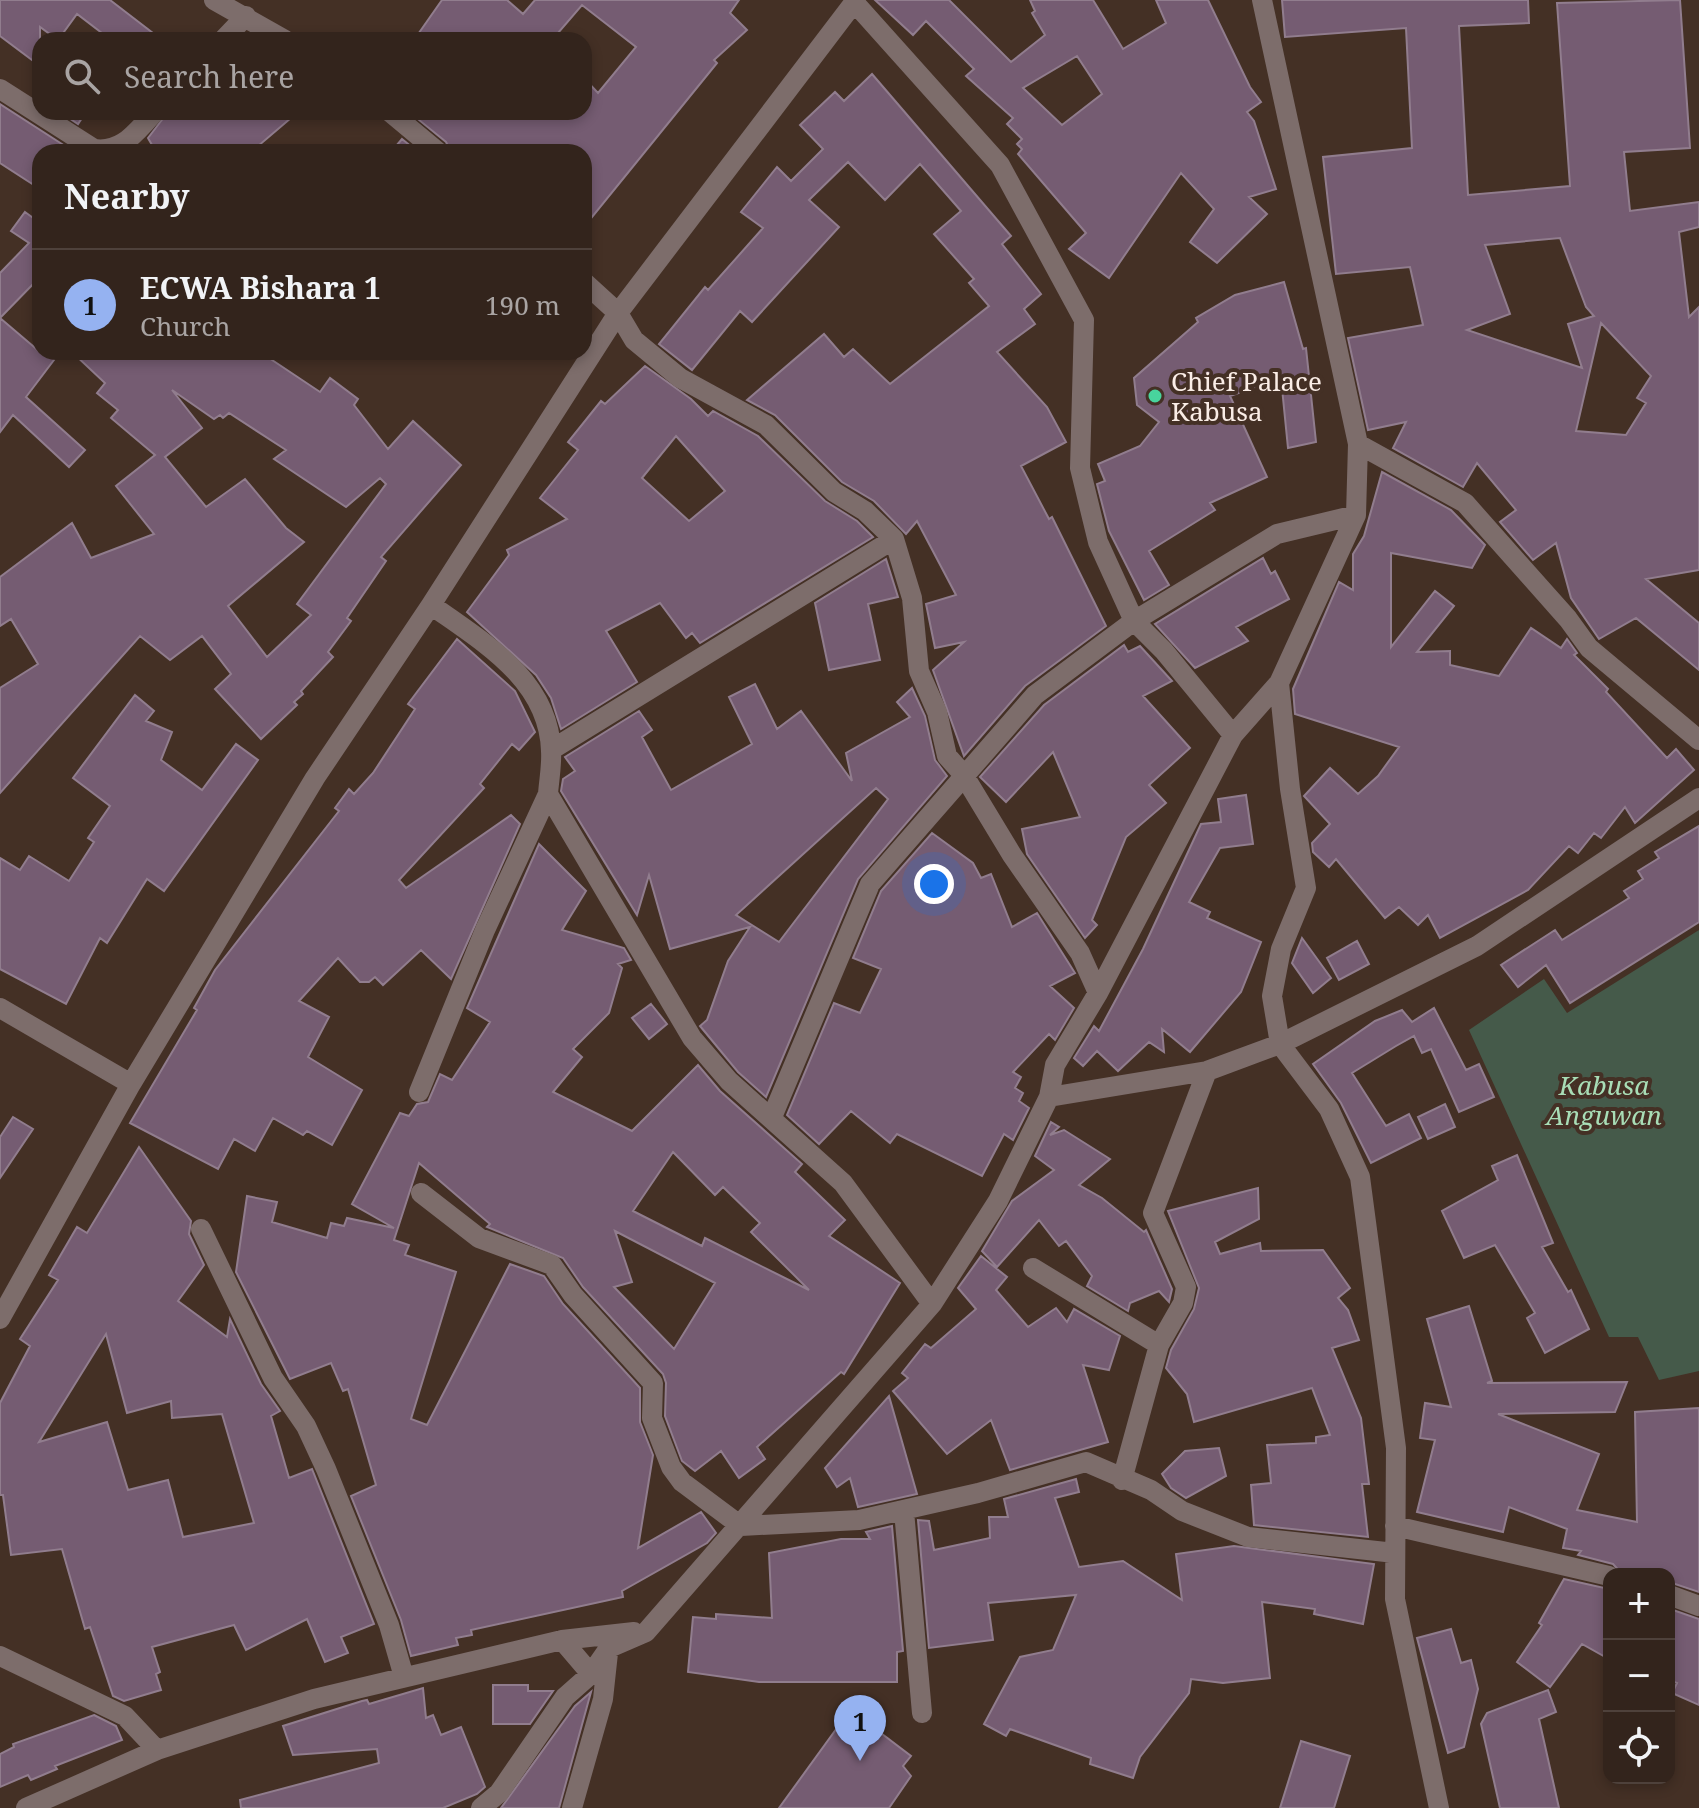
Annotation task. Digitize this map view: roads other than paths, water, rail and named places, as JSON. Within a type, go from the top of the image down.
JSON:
[{"type":"street","points":[[214,0],[272,32]]},
{"type":"street","points":[[481,1808],[499,1793],[565,1697],[591,1674],[609,1648],[646,1632],[932,1304],[998,1201],[1049,1097],[1055,1065],[1098,993],[1233,735],[1279,683],[1356,515],[1358,444],[1262,0]]},
{"type":"street","points":[[592,354],[618,313],[855,1],[1000,165],[1084,320],[1080,468],[1098,542],[1134,621],[1164,651],[1233,735]]},
{"type":"street","points":[[231,32],[246,16]]},
{"type":"street","points":[[0,89],[32,109]]},
{"type":"street","points":[[49,120],[86,144]]},
{"type":"street","points":[[122,144],[147,120]]},
{"type":"street","points":[[400,120],[428,144]]},
{"type":"street","points":[[592,289],[618,313],[634,340],[680,378],[766,425],[834,492],[865,511],[894,539],[912,598],[919,671],[937,712],[947,756],[963,774],[1012,855],[1080,953],[1098,993]]},
{"type":"street","points":[[0,1319],[8,1288],[315,778],[431,605],[588,360]]},
{"type":"street","points":[[1358,444],[1465,503],[1558,607],[1589,648],[1699,740]]},
{"type":"street","points":[[772,1117],[870,884],[1035,695],[1134,621],[1277,534],[1356,515]]},
{"type":"street","points":[[551,750],[894,539]]},
{"type":"street","points":[[419,1092],[485,930],[548,794],[551,750],[542,706],[502,655],[431,605]]},
{"type":"street","points":[[1279,683],[1290,789],[1306,888],[1281,949],[1272,996],[1280,1044],[1329,1109],[1360,1177],[1396,1448],[1395,1599],[1439,1808]]},
{"type":"street","points":[[548,794],[692,1038],[729,1081],[843,1183],[932,1304]]},
{"type":"street","points":[[1049,1097],[1207,1071],[1280,1044],[1477,946],[1699,798]]},
{"type":"street","points":[[0,1008],[131,1084]]},
{"type":"street","points":[[1122,1480],[1159,1345],[1183,1303],[1186,1287],[1153,1213],[1207,1071]]},
{"type":"street","points":[[421,1193],[479,1238],[552,1265],[573,1295],[653,1383],[652,1418],[671,1467],[682,1482],[741,1526],[859,1520],[904,1511],[1086,1462],[1151,1490],[1182,1511],[1248,1537],[1395,1553]]},
{"type":"street","points":[[201,1229],[273,1378],[306,1426],[326,1469],[389,1625],[404,1677]]},
{"type":"street","points":[[1033,1268],[1159,1345]]},
{"type":"street","points":[[904,1511],[922,1713]]},
{"type":"street","points":[[1395,1526],[1603,1575]]},
{"type":"street","points":[[1675,1597],[1699,1606]]},
{"type":"street","points":[[26,1808],[157,1750],[314,1699],[562,1640],[594,1634],[646,1632]]},
{"type":"street","points":[[562,1640],[591,1674]]},
{"type":"street","points":[[572,1808],[603,1699],[609,1648]]},
{"type":"street","points":[[0,1656],[125,1716],[157,1750]]},
{"type":"place","name":"Chief Palace Kabusa","points":[[1155,396]]},
{"type":"place","name":"ECWA Bishara 1","points":[[860,1761]]},
{"type":"park label","name":"Kabusa Anguwan","points":[[1604,1100]]}]
